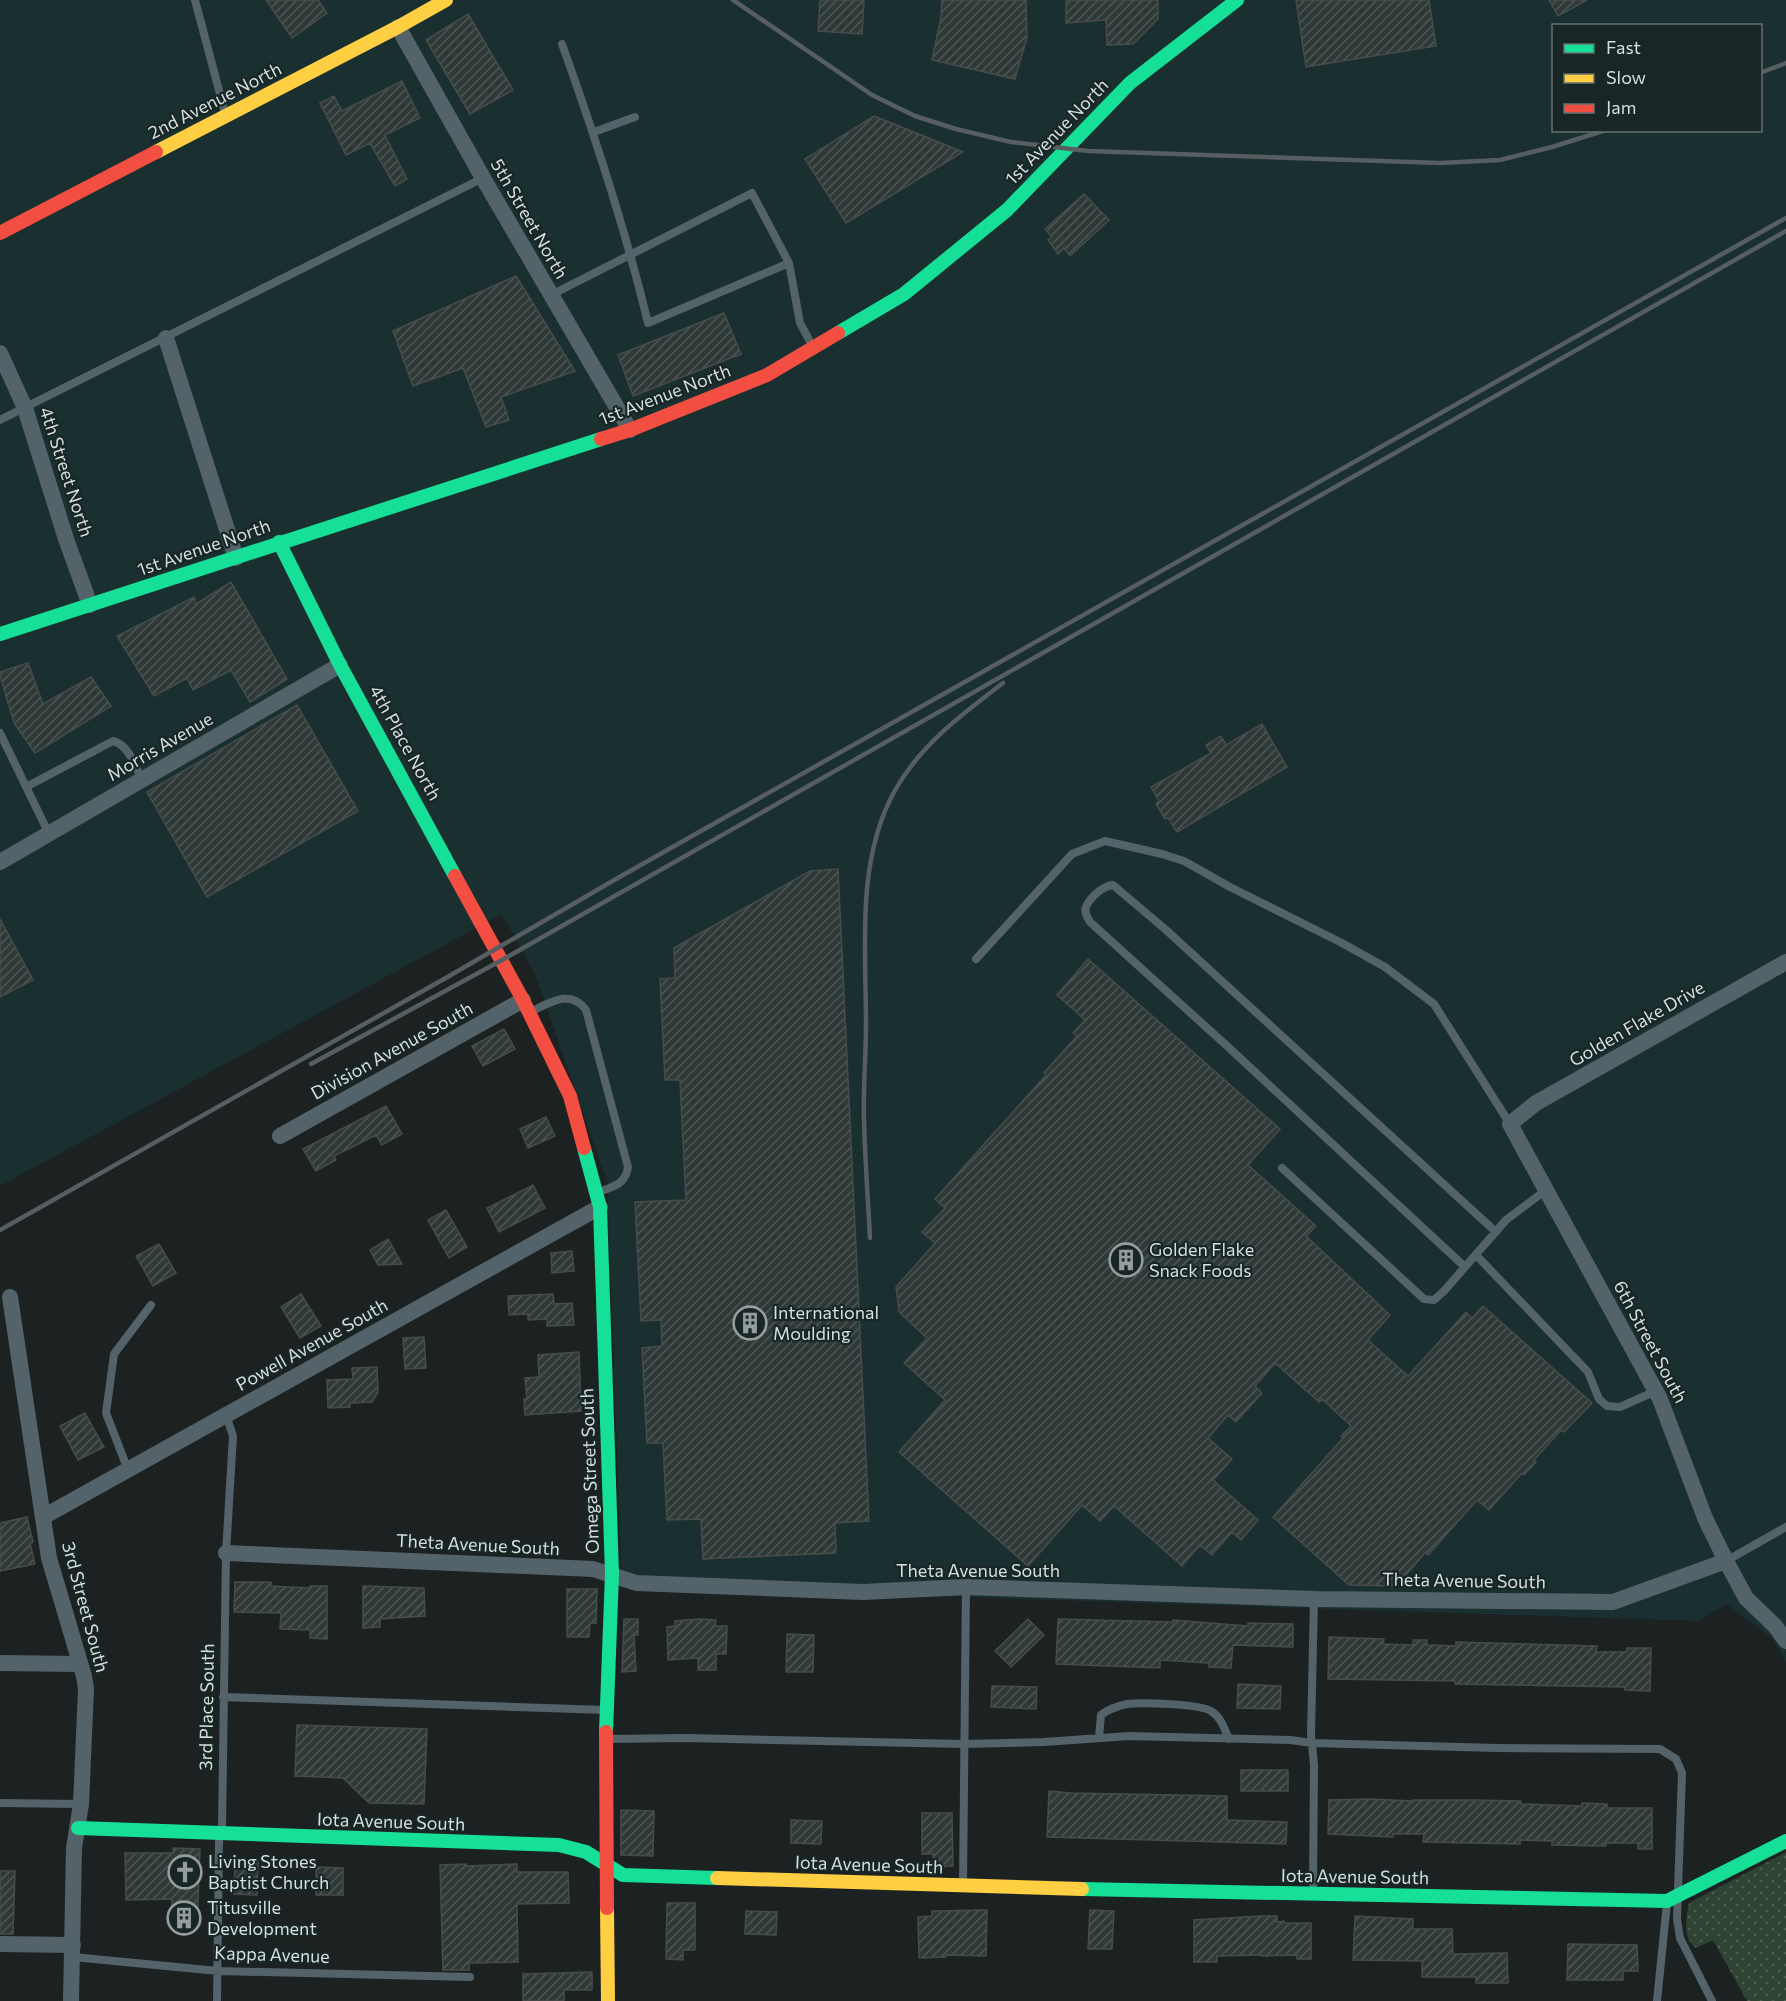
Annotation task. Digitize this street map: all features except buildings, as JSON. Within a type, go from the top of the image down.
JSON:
[{"type":"street","name":"2nd Avenue North","points":[[0,232],[398,27],[446,0]]},
{"type":"street","name":"1st Avenue North","points":[[0,634],[630,430],[767,375],[904,294],[1007,210],[1130,83],[1237,0]]},
{"type":"street","name":"5th Street North","points":[[398,27],[630,430]]},
{"type":"street","points":[[166,338],[236,558]]},
{"type":"street","name":"4th Street North","points":[[0,354],[25,408],[66,539],[90,605]]},
{"type":"street","name":"4th Place North","points":[[279,542],[340,665],[502,960]]},
{"type":"street","name":"Morris Avenue","points":[[0,862],[340,665]]},
{"type":"street","name":"Omega Street South","points":[[502,960],[570,1096],[598,1200],[612,1574],[606,1710],[608,2001]]},
{"type":"street","name":"Golden Flake Drive","points":[[1510,1124],[1536,1103],[1786,962]]},
{"type":"street","name":"Division Avenue South","points":[[280,1136],[526,1006]]},
{"type":"street","name":"6th Street South","points":[[1510,1124],[1656,1391],[1705,1518],[1726,1561],[1746,1598],[1775,1626],[1786,1641]]},
{"type":"street","name":"Powell Avenue South","points":[[43,1517],[226,1415],[598,1200]]},
{"type":"street","name":"3rd Street South","points":[[10,1298],[49,1558],[86,1689],[81,1804],[74,1848],[71,2001]]},
{"type":"street","name":"Theta Avenue South","points":[[226,1553],[593,1569],[636,1583],[863,1592],[966,1587],[1314,1599],[1613,1602],[1726,1561]]},
{"type":"street","points":[[0,1663],[79,1664]]},
{"type":"street","name":"Iota Avenue South","points":[[78,1828],[559,1845],[586,1852],[623,1875],[1313,1894],[1673,1898]]},
{"type":"street","points":[[1673,1898],[1786,1841]]},
{"type":"street","points":[[0,1944],[73,1951]]},
{"type":"lane","points":[[195,0],[225,116]]},
{"type":"lane","points":[[562,44],[594,132],[631,254],[648,323],[789,263]]},
{"type":"lane","points":[[594,132],[635,117]]},
{"type":"lane","points":[[0,420],[483,178]]},
{"type":"lane","points":[[551,295],[752,194],[789,263],[800,323],[814,347]]},
{"type":"lane","points":[[0,733],[49,834]]},
{"type":"lane","points":[[26,787],[113,741],[121,743],[127,751],[142,780]]},
{"type":"lane","points":[[976,959],[1072,854],[1105,841],[1162,854],[1184,861],[1376,962],[1434,1004],[1510,1124]]},
{"type":"lane","points":[[1465,1267],[1293,1106],[1090,922],[1086,914],[1086,906],[1104,886],[1113,885],[1165,929],[1496,1232]]},
{"type":"lane","points":[[526,1006],[573,998],[580,1002],[586,1010],[628,1167],[623,1181],[598,1200]]},
{"type":"lane","points":[[1281,1168],[1424,1299],[1434,1300],[1506,1220],[1546,1190]]},
{"type":"lane","points":[[1476,1255],[1588,1372],[1599,1400],[1607,1406],[1620,1407],[1656,1391]]},
{"type":"lane","points":[[128,1470],[106,1413],[110,1378],[114,1354],[151,1305]]},
{"type":"lane","name":"3rd Place South","points":[[217,2001],[226,1553],[233,1436],[226,1415]]},
{"type":"lane","points":[[1726,1561],[1786,1527]]},
{"type":"lane","points":[[963,1886],[966,1587]]},
{"type":"lane","points":[[1313,1894],[1314,1599]]},
{"type":"lane","points":[[223,1697],[606,1710]]},
{"type":"lane","points":[[1099,1737],[1101,1715],[1111,1708],[1129,1704],[1194,1706],[1210,1710],[1220,1719],[1229,1738]]},
{"type":"lane","points":[[607,1738],[963,1744],[1044,1742],[1099,1737],[1229,1738],[1312,1743],[1660,1749],[1676,1759],[1682,1773],[1673,1898],[1658,2001]]},
{"type":"lane","points":[[0,1803],[81,1804]]},
{"type":"lane","points":[[1673,1898],[1680,1938],[1712,2001]]},
{"type":"lane","name":"Kappa Avenue","points":[[73,1951],[218,1971],[470,1977]]},
{"type":"shaded area","points":[[0,0],[1786,0],[1786,1662],[1772,1638],[1726,1604],[1699,1621],[622,1586],[607,1182],[535,974],[502,914],[0,1186]]},
{"type":"green space","points":[[1786,1852],[1786,2001],[1747,2001],[1713,1940],[1696,1948],[1689,1939],[1686,1927],[1689,1903]]},
{"type":"railway","points":[[733,0],[872,95],[915,116],[956,129],[1011,142],[1088,151],[1440,163],[1500,160],[1600,132]]},
{"type":"railway","points":[[1762,72],[1786,63]]},
{"type":"railway","points":[[0,1230],[1786,218]]},
{"type":"railway","points":[[311,1064],[502,960],[1786,231]]},
{"type":"railway","points":[[870,1238],[864,1120],[865,935],[868,876],[874,847],[882,819],[904,775],[929,745],[957,719],[1003,683]]},
{"type":"traffic: fast","points":[[838,333],[904,294],[1007,210],[1130,83],[1237,0]]},
{"type":"traffic: fast","points":[[0,634],[601,439]]},
{"type":"traffic: fast","points":[[279,542],[340,665],[455,876]]},
{"type":"traffic: fast","points":[[584,1148],[600,1207],[612,1574],[606,1732]]},
{"type":"traffic: fast","points":[[78,1828],[559,1845],[586,1852],[623,1875],[717,1878]]},
{"type":"traffic: fast","points":[[1082,1889],[1667,1901],[1786,1841]]},
{"type":"traffic: slow","points":[[156,152],[446,0]]},
{"type":"traffic: slow","points":[[717,1878],[1082,1889]]},
{"type":"traffic: slow","points":[[607,1908],[608,2001]]},
{"type":"traffic: jam","points":[[0,233],[156,152]]},
{"type":"traffic: jam","points":[[601,439],[630,430],[767,375],[838,333]]},
{"type":"traffic: jam","points":[[455,876],[523,1000],[570,1096],[584,1148]]},
{"type":"traffic: jam","points":[[606,1732],[607,1908]]},
{"type":"place","name":"Golden Flake Snack Foods","points":[[1126,1260]]},
{"type":"place","name":"International Moulding","points":[[750,1323]]},
{"type":"place","name":"Living Stones Baptist Church","points":[[185,1872]]},
{"type":"place","name":"Titusville Development","points":[[184,1918]]}]
